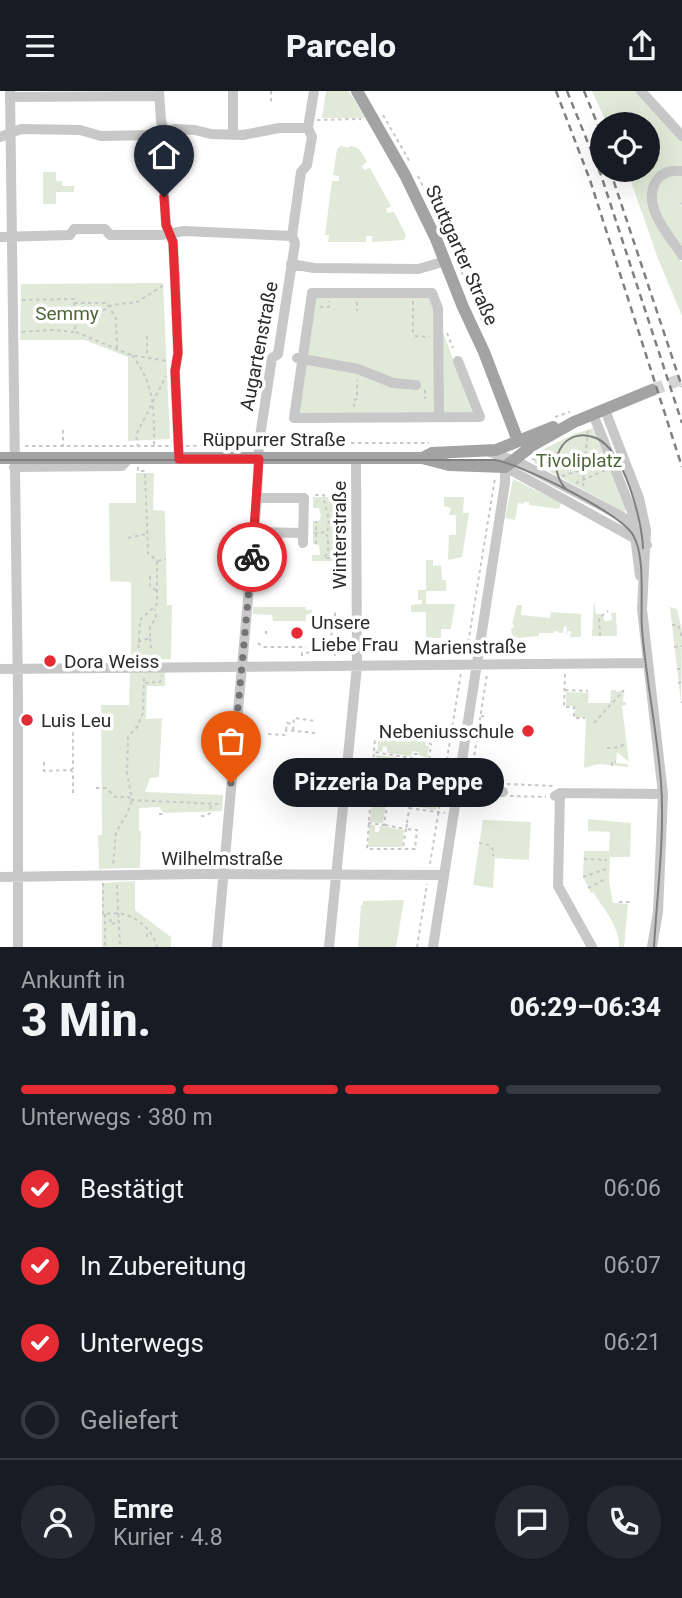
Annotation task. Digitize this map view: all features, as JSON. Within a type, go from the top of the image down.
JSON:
[{"type":"main road","name":"Stuttgarter Straße","points":[[357,91],[405,175],[446,261],[518,441]]},
{"type":"main road","points":[[514,461],[575,416],[595,417],[652,390]]},
{"type":"main road","name":"Rüppurrer Straße","points":[[422,458],[432,453],[487,451],[518,441],[575,416]]},
{"type":"main road","points":[[514,461],[518,441]]},
{"type":"main road","points":[[514,461],[518,441]]},
{"type":"main road","name":"Rüppurrer Straße","points":[[0,458],[134,457],[179,453],[259,459],[422,458],[449,465],[514,461]]},
{"type":"street","points":[[233,91],[233,135]]},
{"type":"street","name":"Augartenstraße","points":[[217,947],[257,498],[259,443],[272,358],[278,354],[295,243],[292,236],[301,172],[307,165],[312,137],[308,128],[314,91]]},
{"type":"street","points":[[641,91],[682,136]]},
{"type":"street","points":[[18,947],[14,300],[5,136],[10,94],[159,94],[168,162],[163,175],[166,225],[173,242],[178,353],[174,362],[179,453]]},
{"type":"street","points":[[5,136],[21,129],[80,130],[101,136],[153,135],[175,129],[233,135],[279,128],[308,128]]},
{"type":"street","points":[[682,171],[669,171],[661,175],[652,195],[657,216],[682,255]]},
{"type":"street","points":[[0,237],[70,235],[74,229],[104,229],[110,235],[170,234],[184,231],[292,236]]},
{"type":"street","points":[[291,264],[314,268],[418,269],[446,261]]},
{"type":"street","points":[[439,417],[438,308],[432,293],[312,293],[293,418],[480,417],[458,361]]},
{"type":"street","points":[[300,359],[358,369],[393,383],[420,385]]},
{"type":"street","points":[[595,417],[632,512],[642,589],[647,663],[663,794],[659,947]]},
{"type":"street","points":[[595,417],[643,510],[647,545],[642,589]]},
{"type":"street","points":[[487,451],[514,461],[618,515],[635,533]]},
{"type":"street","name":"Winterstraße","points":[[330,947],[357,666],[356,458]]},
{"type":"street","points":[[433,947],[453,814],[461,789],[467,665],[505,483],[514,461]]},
{"type":"street","name":"Rüppurrer Straße","points":[[514,461],[567,499],[635,533],[647,545]]},
{"type":"street","points":[[254,532],[309,535],[309,497],[257,498]]},
{"type":"street","name":"Marienstraße","points":[[0,669],[647,663]]},
{"type":"street","points":[[461,789],[505,788]]},
{"type":"street","points":[[592,947],[558,886],[557,792],[663,794]]},
{"type":"street","name":"Wilhelmstraße","points":[[0,877],[444,875]]},
{"type":"street","points":[[652,947],[658,914]]},
{"type":"path","points":[[271,91],[271,105]]},
{"type":"path","points":[[321,120],[366,119],[371,116]]},
{"type":"path","points":[[75,316],[99,313],[109,307],[137,302],[159,287],[175,284]]},
{"type":"path","points":[[310,307],[329,307],[329,293]]},
{"type":"path","points":[[413,293],[414,336],[438,337]]},
{"type":"path","points":[[14,300],[74,299],[75,332]]},
{"type":"path","points":[[74,303],[107,303],[116,319],[117,349]]},
{"type":"path","points":[[14,332],[75,332],[131,355],[174,362],[136,431],[137,443]]},
{"type":"path","points":[[147,336],[147,358]]},
{"type":"path","points":[[131,355],[142,369],[154,401],[154,446]]},
{"type":"path","points":[[354,418],[358,369]]},
{"type":"path","points":[[420,385],[425,399]]},
{"type":"path","points":[[551,419],[575,416]]},
{"type":"path","points":[[582,490],[595,417]]},
{"type":"path","points":[[63,431],[63,452]]},
{"type":"path","points":[[14,457],[63,446],[154,446],[179,453],[259,443],[432,443]]},
{"type":"path","points":[[134,457],[138,471],[145,471],[148,553],[157,561],[159,592],[155,608],[156,618],[150,626],[150,647]]},
{"type":"path","points":[[593,466],[612,460]]},
{"type":"path","points":[[417,947],[443,783],[514,461],[610,468],[572,485]]},
{"type":"path","points":[[558,477],[585,466]]},
{"type":"path","points":[[309,497],[324,495],[324,505],[329,512],[328,530],[309,535]]},
{"type":"path","points":[[309,535],[316,521]]},
{"type":"path","points":[[324,533],[329,542],[324,558],[332,558]]},
{"type":"path","points":[[128,538],[147,534]]},
{"type":"path","points":[[309,535],[316,544]]},
{"type":"path","points":[[157,561],[166,559]]},
{"type":"path","points":[[150,576],[150,586],[159,592]]},
{"type":"path","points":[[105,947],[105,914],[116,832],[132,800],[127,773],[128,737],[138,727],[143,713],[144,683],[138,642],[140,620],[155,608]]},
{"type":"path","points":[[335,610],[331,643],[336,666]]},
{"type":"path","points":[[600,636],[599,618],[608,611]]},
{"type":"path","points":[[333,625],[346,619],[357,619]]},
{"type":"path","points":[[672,625],[678,625],[682,637]]},
{"type":"path","points":[[259,632],[266,632]]},
{"type":"path","points":[[138,642],[150,638]]},
{"type":"path","points":[[258,643],[262,647],[305,647],[302,666]]},
{"type":"path","points":[[292,647],[303,653],[321,652],[331,643]]},
{"type":"path","points":[[674,647],[682,646]]},
{"type":"path","points":[[414,778],[461,789],[477,734],[488,665]]},
{"type":"path","points":[[144,683],[160,682],[162,666]]},
{"type":"path","points":[[677,670],[682,669]]},
{"type":"path","points":[[565,674],[564,707],[574,707],[574,718],[585,719]]},
{"type":"path","points":[[564,690],[588,691]]},
{"type":"path","points":[[594,723],[624,690]]},
{"type":"path","points":[[480,716],[488,717]]},
{"type":"path","points":[[293,731],[294,718],[316,720]]},
{"type":"path","points":[[268,734],[286,734],[287,723],[293,724]]},
{"type":"path","points":[[70,770],[73,768],[73,724]]},
{"type":"path","points":[[286,730],[315,733]]},
{"type":"path","points":[[477,734],[485,735]]},
{"type":"path","points":[[367,823],[417,830],[415,849],[367,849],[367,823],[375,738]]},
{"type":"path","points":[[607,748],[620,747],[626,742]]},
{"type":"path","points":[[374,753],[429,761],[431,744],[427,743]]},
{"type":"path","points":[[384,754],[385,750]]},
{"type":"path","points":[[403,849],[417,754],[414,754]]},
{"type":"path","points":[[384,825],[395,756]]},
{"type":"path","points":[[44,762],[44,771],[70,770]]},
{"type":"path","points":[[612,766],[612,762],[616,762]]},
{"type":"path","points":[[70,770],[73,772],[73,796]]},
{"type":"path","points":[[96,788],[106,788],[115,797],[128,797],[132,800],[229,804]]},
{"type":"path","points":[[505,788],[557,792],[507,796],[505,788]]},
{"type":"path","points":[[73,789],[80,789]]},
{"type":"path","points":[[211,803],[211,813]]},
{"type":"path","points":[[409,808],[453,814]]},
{"type":"path","points":[[206,813],[211,813]]},
{"type":"path","points":[[201,816],[211,813]]},
{"type":"path","points":[[377,829],[378,824]]},
{"type":"path","points":[[479,843],[490,845],[493,856]]},
{"type":"path","points":[[584,859],[607,860]]},
{"type":"path","points":[[583,877],[607,869]]},
{"type":"path","points":[[111,876],[118,914],[120,947]]},
{"type":"path","points":[[588,888],[606,879]]},
{"type":"path","points":[[619,902],[630,900]]},
{"type":"path","points":[[105,914],[126,914],[148,929],[157,947]]},
{"type":"path","points":[[110,919],[110,924],[118,923]]},
{"type":"path","points":[[147,937],[148,929]]},
{"type":"green space","points":[[326,91],[349,91],[365,118],[322,118]]},
{"type":"green space","points":[[592,91],[638,91],[657,112],[602,112]]},
{"type":"green space","points":[[660,116],[682,140],[682,166],[660,176]]},
{"type":"green space","points":[[341,146],[356,147],[362,153],[367,162],[362,166],[364,170],[370,168],[391,206],[386,209],[387,213],[394,212],[406,235],[404,240],[372,242],[372,236],[366,236],[366,242],[328,242],[329,235],[325,235],[332,181],[339,181],[339,176],[333,175],[337,149]]},
{"type":"green space","points":[[43,172],[56,172],[56,181],[62,181],[62,186],[74,186],[74,192],[56,192],[56,204],[43,204]]},
{"type":"green space","points":[[682,173],[682,249],[658,210],[655,193],[665,176]]},
{"type":"green space","points":[[631,182],[652,182],[661,228],[682,262],[682,316],[657,256]]},
{"type":"green space","name":"Semmy","points":[[163,283],[170,439],[128,441],[128,357],[85,340],[20,340],[21,284]]},
{"type":"green space","points":[[430,297],[473,413],[299,414],[315,298]]},
{"type":"green space","name":"Tivoliplatz","points":[[593,428],[626,510],[624,512],[534,463],[538,452]]},
{"type":"green space","points":[[136,473],[154,473],[153,510],[165,511],[167,605],[172,605],[171,659],[131,660],[131,582],[110,581],[109,503],[136,503]]},
{"type":"green space","points":[[513,479],[561,503],[559,509],[529,505],[529,502],[518,503],[515,520],[505,518]]},
{"type":"green space","points":[[313,497],[333,497],[333,561],[312,561],[312,555],[320,555],[319,545],[313,544],[313,521],[319,521],[321,516],[319,508],[313,508]]},
{"type":"green space","points":[[444,497],[464,497],[463,513],[469,513],[462,557],[448,560],[449,535],[456,535],[456,515],[449,515],[451,508],[444,506]]},
{"type":"green space","points":[[426,560],[433,560],[433,566],[441,565],[446,591],[426,591],[426,604],[455,604],[451,629],[441,629],[441,638],[426,638],[426,612],[411,612],[411,605],[422,604],[422,600],[418,600],[418,590],[426,590]]},
{"type":"green space","points":[[594,600],[596,614],[603,614],[604,621],[612,620],[611,613],[616,613],[617,636],[592,636]]},
{"type":"green space","points":[[517,605],[522,605],[521,615],[550,618],[551,612],[581,614],[581,637],[570,637],[571,631],[568,631],[566,637],[567,627],[564,626],[563,633],[555,631],[518,638],[512,635],[511,628],[514,625],[512,624]]},
{"type":"green space","points":[[253,607],[306,607],[306,610],[312,610],[312,615],[306,614],[306,621],[273,621],[272,615],[253,614]]},
{"type":"green space","points":[[670,607],[677,609],[682,630],[681,703]]},
{"type":"green space","points":[[130,672],[165,672],[165,686],[147,686],[146,719],[162,718],[159,777],[150,778],[145,792],[223,795],[222,811],[164,813],[159,807],[139,808],[140,868],[99,869],[98,835],[102,835],[101,705],[129,705]]},
{"type":"green space","points":[[611,690],[624,690],[623,702],[626,702],[626,705],[622,706],[629,762],[617,752],[616,763],[627,764],[629,767],[598,764],[584,768],[586,718],[575,717],[575,706],[566,706],[566,692],[589,693],[588,703],[610,703]]},
{"type":"green space","points":[[378,736],[426,741],[425,745],[429,746],[427,758],[412,751],[411,756],[387,753],[387,747],[383,746],[382,752],[376,751]]},
{"type":"green space","points":[[376,755],[393,757],[383,823],[370,822]]},
{"type":"green space","points":[[416,781],[440,785],[436,810],[412,806]]},
{"type":"green space","points":[[588,819],[631,823],[630,857],[610,857],[609,881],[613,903],[628,904],[624,947],[619,947],[614,925],[593,892],[591,893],[583,876],[584,851],[609,851],[610,832],[588,831]]},
{"type":"green space","points":[[483,820],[531,822],[529,860],[495,858],[493,888],[473,885]]},
{"type":"green space","points":[[369,825],[375,825],[375,832],[379,832],[380,826],[404,830],[402,847],[368,847]]},
{"type":"green space","points":[[135,881],[135,910],[171,937],[171,947],[102,947],[102,883]]},
{"type":"green space","points":[[404,900],[396,947],[358,947],[363,901]]},
{"type":"tunnel","points":[[652,390],[682,379]]},
{"type":"tram line","points":[[567,490],[557,470],[560,450],[574,437],[584,435],[596,438],[615,456],[630,487],[643,548]]},
{"type":"tram line","points":[[0,460],[495,460],[547,480],[610,515],[633,535],[640,555],[642,629],[662,802],[654,947]]},
{"type":"railway","points":[[556,91],[590,180],[682,467]]},
{"type":"railway","points":[[567,91],[601,175],[682,423]]},
{"type":"railway","points":[[584,91],[593,112]]},
{"type":"railway","points":[[614,182],[682,387]]},
{"type":"way so far","points":[[231,783],[252,557]]},
{"type":"place","name":"Unsere Liebe Frau","points":[[297,633]]},
{"type":"place","name":"Dora Weiss","points":[[50,661]]},
{"type":"place","name":"Luis Leu","points":[[27,720]]},
{"type":"place","name":"Nebeniusschule","points":[[528,731]]},
{"type":"place","name":"Pizzeria Da Peppe","points":[[231,783]]},
{"type":"route","points":[[164,197],[166,225],[173,242],[179,459],[259,459],[252,557]]}]
